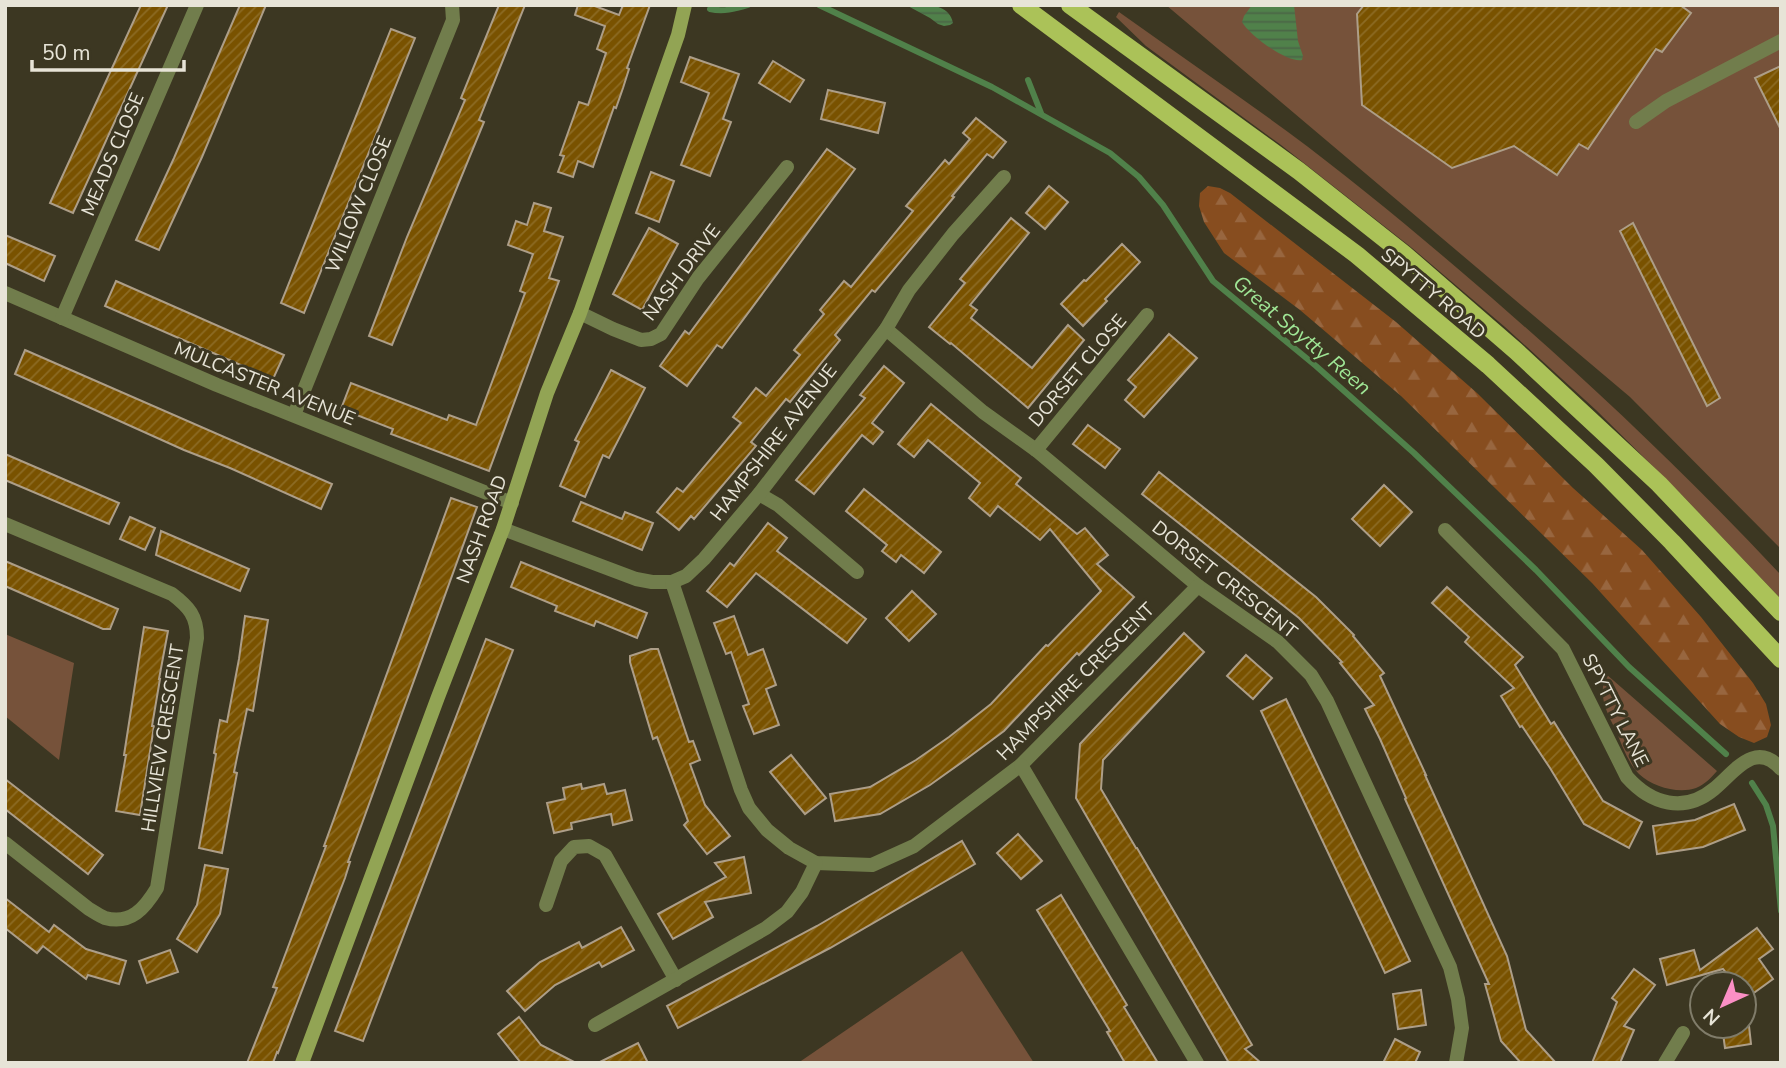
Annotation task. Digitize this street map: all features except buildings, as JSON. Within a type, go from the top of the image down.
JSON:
[{"type":"main road","name":"SPYTTY ROAD","points":[[1021,5],[1357,255],[1488,365],[1596,465],[1781,659]]},
{"type":"main road","name":"SPYTTY ROAD","points":[[1070,5],[1299,172],[1404,254],[1516,351],[1659,484],[1781,612]]},
{"type":"street","name":"MEADS CLOSE","points":[[62,318],[197,5]]},
{"type":"street","name":"WILLOW CLOSE","points":[[294,415],[453,20],[452,5]]},
{"type":"street","name":"NASH ROAD","points":[[302,1063],[503,530],[547,393],[580,313],[678,35],[685,5]]},
{"type":"street","points":[[1636,122],[1666,101],[1781,41]]},
{"type":"street","name":"NASH DRIVE","points":[[580,313],[613,330],[641,340],[661,334],[698,278],[787,167]]},
{"type":"street","name":"HAMPSHIRE AVENUE","points":[[672,582],[686,576],[704,559],[759,494],[886,329],[909,290],[953,234],[1004,177]]},
{"type":"street","name":"MULCASTER AVENUE","points":[[5,293],[205,380],[512,503]]},
{"type":"street","name":"DORSET CLOSE","points":[[1036,450],[1147,315]]},
{"type":"street","name":"DORSET CRESCENT","points":[[886,329],[983,412],[1036,450],[1198,586],[1278,642],[1311,675],[1327,701],[1450,967],[1462,1028],[1456,1063]]},
{"type":"street","points":[[759,494],[778,505],[858,572]]},
{"type":"street","name":"HILLVIEW CRESCENT","points":[[5,524],[172,594],[192,613],[197,625],[197,638],[157,888],[148,904],[135,915],[119,919],[105,918],[89,909],[5,844]]},
{"type":"street","points":[[503,530],[636,579],[672,582]]},
{"type":"street","name":"SPYTTY LANE","points":[[1445,530],[1563,649],[1627,777],[1637,789],[1663,802],[1683,802],[1714,790],[1740,764],[1751,758],[1763,757],[1781,769]]},
{"type":"street","name":"HAMPSHIRE CRESCENT","points":[[672,582],[741,790],[750,808],[767,830],[789,848],[816,863],[872,865],[914,846],[1021,765],[1198,586]]},
{"type":"street","points":[[1762,637],[1781,669]]},
{"type":"street","points":[[1021,765],[1197,1063]]},
{"type":"street","points":[[546,905],[561,861],[574,847],[589,846],[605,855],[676,980]]},
{"type":"street","points":[[596,1025],[766,928],[787,912],[802,892],[816,863]]},
{"type":"street","points":[[1665,1063],[1683,1033]]},
{"type":"shaded area","points":[[906,5],[941,8],[951,16],[953,23],[944,26],[938,24]]},
{"type":"shaded area","points":[[1166,5],[1781,5],[1781,549],[1630,397]]},
{"type":"shaded area","points":[[1252,5],[1294,5],[1302,60],[1278,53],[1246,27],[1242,22]]},
{"type":"shaded area","points":[[1119,12],[1267,117],[1374,198],[1541,342],[1624,417],[1781,575],[1781,599],[1596,410],[1505,327],[1412,248],[1281,145],[1146,46],[1116,17]]},
{"type":"shaded area","points":[[5,634],[74,663],[59,760],[5,716]]},
{"type":"shaded area","points":[[1606,674],[1717,771],[1705,783],[1689,790],[1658,786],[1639,774],[1628,759],[1606,710],[1603,690]]},
{"type":"shaded area","points":[[962,951],[1034,1063],[798,1063]]},
{"type":"green space","points":[[1208,186],[1230,193],[1396,322],[1477,393],[1573,488],[1642,550],[1701,617],[1753,683],[1766,704],[1771,725],[1767,737],[1754,743],[1720,724],[1592,583],[1401,396],[1300,310],[1224,253],[1204,222],[1199,206],[1200,193]]},
{"type":"waterway","name":"Great Spytty Reen","points":[[710,9],[729,10],[748,5]]},
{"type":"waterway","name":"Great Spytty Reen","points":[[819,5],[992,87],[1110,153],[1139,177],[1163,205],[1213,281],[1316,366],[1414,453],[1536,570],[1629,667],[1726,754]]},
{"type":"waterway","points":[[1028,80],[1041,113]]},
{"type":"waterway","name":"Great Spytty Reen","points":[[1752,783],[1766,805],[1773,826],[1781,911]]}]
